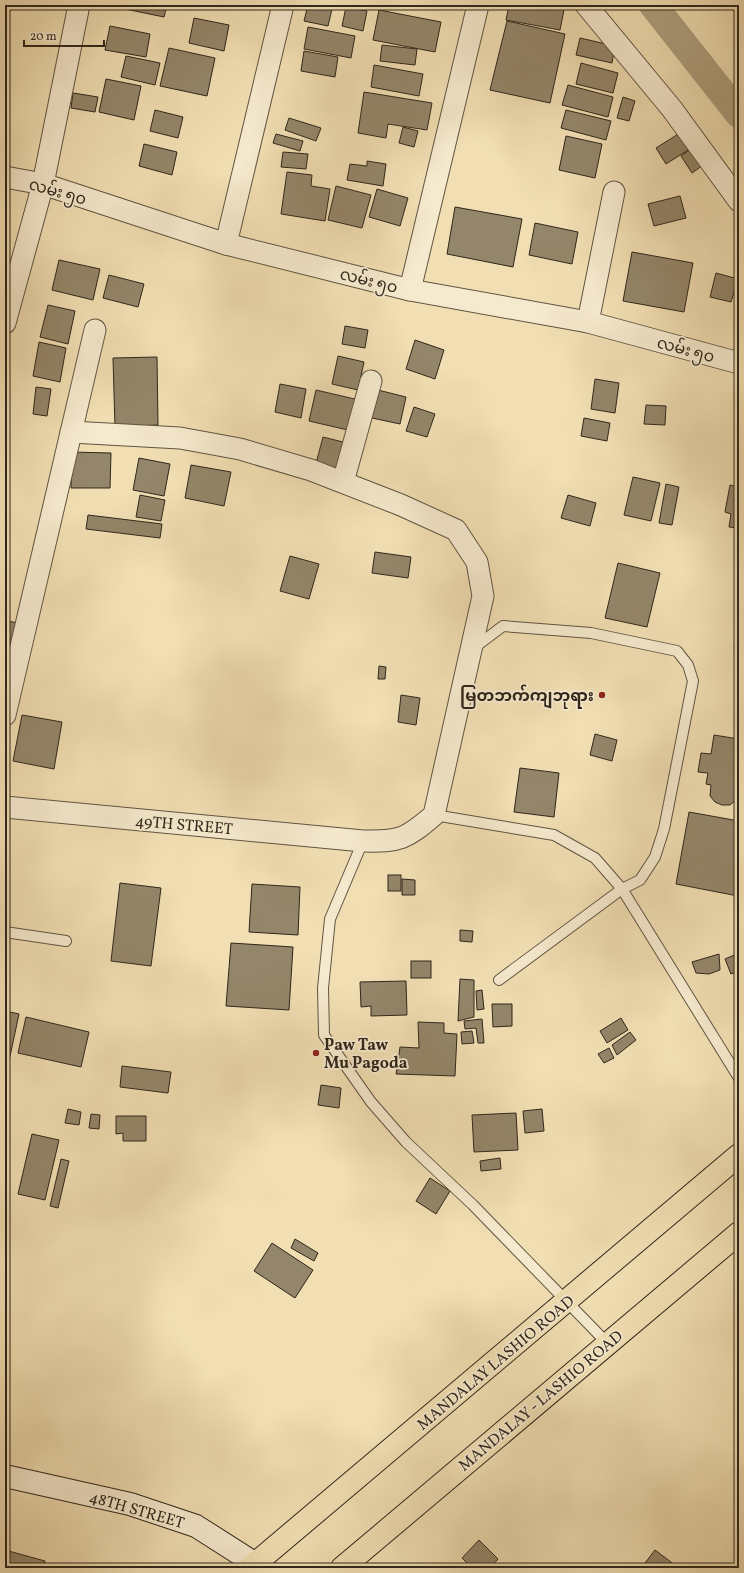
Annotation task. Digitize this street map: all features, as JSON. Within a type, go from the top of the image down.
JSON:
[{"type":"highway","name":"MANDALAY LASHIO ROAD","points":[[255,1566],[739,1155]]},
{"type":"highway","name":"MANDALAY - LASHIO ROAD","points":[[342,1568],[739,1233]]},
{"type":"main road","name":"48TH STREET","points":[[5,1476],[130,1504],[196,1526],[255,1566]]},
{"type":"street","points":[[5,323],[43,184],[79,5]]},
{"type":"street","points":[[226,244],[283,5]]},
{"type":"street","points":[[410,290],[478,5]]},
{"type":"street","points":[[586,5],[672,109],[739,201]]},
{"type":"street","name":"လမ်း ၅၀","points":[[5,177],[43,184],[226,244],[410,290],[588,322],[739,363]]},
{"type":"street","points":[[588,322],[614,192]]},
{"type":"street","points":[[5,715],[95,330]]},
{"type":"street","points":[[343,482],[370,381]]},
{"type":"street","points":[[71,432],[180,438],[240,449],[311,470],[456,530],[477,562],[483,596],[434,815]]},
{"type":"street","name":"49TH STREET","points":[[5,807],[363,841],[389,842],[412,834],[434,815]]},
{"type":"lane","points":[[470,651],[486,637],[503,626],[591,633],[677,651],[688,665],[693,681],[664,829],[655,857],[640,880],[622,889],[498,980]]},
{"type":"lane","points":[[434,815],[554,835],[596,858],[622,889],[739,1078]]},
{"type":"lane","points":[[363,841],[330,919],[323,988],[324,1036],[371,1102],[406,1142],[473,1205],[608,1344]]},
{"type":"lane","points":[[5,932],[66,941]]},
{"type":"building","points":[[125,5],[167,5],[164,17],[125,9]]},
{"type":"building","points":[[308,5],[332,9],[328,26],[304,21]]},
{"type":"building","points":[[509,5],[565,5],[560,30],[506,20]]},
{"type":"building","points":[[346,7],[367,11],[363,31],[342,26]]},
{"type":"building","points":[[379,10],[441,22],[435,52],[373,40]]},
{"type":"building","points":[[194,18],[229,25],[224,51],[189,43]]},
{"type":"building","points":[[507,21],[565,34],[550,103],[490,90]]},
{"type":"building","points":[[110,26],[150,34],[146,57],[105,50]]},
{"type":"building","points":[[308,27],[355,36],[351,58],[304,49]]},
{"type":"building","points":[[580,38],[615,46],[612,63],[576,55]]},
{"type":"building","points":[[382,45],[417,49],[415,65],[380,61]]},
{"type":"building","points":[[169,48],[215,58],[207,96],[160,86]]},
{"type":"building","points":[[304,51],[338,57],[335,77],[301,71]]},
{"type":"building","points":[[126,56],[160,63],[155,85],[121,77]]},
{"type":"building","points":[[581,63],[618,73],[613,93],[576,84]]},
{"type":"building","points":[[374,65],[423,74],[419,96],[371,87]]},
{"type":"building","points":[[106,79],[141,86],[134,120],[99,112]]},
{"type":"building","points":[[568,85],[613,97],[608,117],[562,105]]},
{"type":"building","points":[[364,92],[432,103],[427,130],[388,124],[386,138],[358,133]]},
{"type":"building","points":[[73,93],[98,97],[95,112],[71,108]]},
{"type":"building","points":[[623,97],[635,101],[629,121],[617,118]]},
{"type":"building","points":[[155,110],[183,117],[178,138],[150,131]]},
{"type":"building","points":[[566,110],[611,121],[606,140],[561,128]]},
{"type":"building","points":[[289,118],[321,128],[316,141],[285,130]]},
{"type":"building","points":[[403,127],[418,131],[414,147],[399,143]]},
{"type":"building","points":[[683,131],[693,147],[666,164],[656,148]]},
{"type":"building","points":[[276,134],[303,141],[300,151],[273,143]]},
{"type":"building","points":[[566,136],[602,144],[595,178],[559,170]]},
{"type":"building","points":[[144,144],[177,152],[172,175],[139,166]]},
{"type":"building","points":[[695,146],[706,163],[692,173],[681,156]]},
{"type":"building","points":[[283,152],[308,154],[306,169],[281,167]]},
{"type":"building","points":[[367,161],[386,164],[383,186],[347,180],[350,164],[367,166]]},
{"type":"building","points":[[287,172],[312,175],[311,186],[330,189],[325,221],[281,214]]},
{"type":"building","points":[[336,186],[371,195],[362,228],[328,220]]},
{"type":"building","points":[[377,189],[408,198],[400,226],[369,217]]},
{"type":"building","points":[[680,196],[686,218],[654,226],[648,204]]},
{"type":"building","points":[[455,207],[522,219],[513,267],[447,254]]},
{"type":"building","points":[[535,223],[578,232],[572,264],[529,255]]},
{"type":"building","points":[[632,252],[693,263],[684,312],[623,301]]},
{"type":"building","points":[[59,260],[100,269],[93,300],[52,290]]},
{"type":"building","points":[[716,273],[738,279],[731,302],[710,297]]},
{"type":"building","points":[[109,275],[144,284],[138,307],[103,298]]},
{"type":"building","points":[[48,305],[75,311],[68,344],[40,337]]},
{"type":"building","points":[[345,326],[368,330],[365,348],[342,344]]},
{"type":"building","points":[[415,340],[444,350],[435,379],[406,369]]},
{"type":"building","points":[[39,342],[66,348],[60,382],[33,376]]},
{"type":"building","points":[[338,356],[364,362],[358,390],[332,384]]},
{"type":"building","points":[[157,357],[158,425],[115,427],[113,358]]},
{"type":"building","points":[[595,379],[619,383],[615,413],[591,409]]},
{"type":"building","points":[[280,384],[306,389],[301,418],[275,412]]},
{"type":"building","points":[[36,387],[51,389],[47,416],[33,414]]},
{"type":"building","points":[[316,390],[359,400],[352,431],[309,421]]},
{"type":"building","points":[[378,390],[406,397],[400,424],[372,418]]},
{"type":"building","points":[[646,405],[666,406],[665,425],[644,424]]},
{"type":"building","points":[[414,407],[435,414],[427,437],[406,431]]},
{"type":"building","points":[[584,418],[610,423],[607,441],[581,436]]},
{"type":"building","points":[[323,437],[347,443],[339,473],[315,467]]},
{"type":"building","points":[[738,449],[739,468],[735,468]]},
{"type":"building","points":[[72,452],[111,453],[110,488],[71,488]]},
{"type":"building","points":[[139,458],[170,464],[164,496],[133,490]]},
{"type":"building","points":[[191,465],[231,472],[224,506],[185,498]]},
{"type":"building","points":[[633,477],[660,483],[651,521],[624,515]]},
{"type":"building","points":[[666,484],[679,487],[672,525],[659,523]]},
{"type":"building","points":[[730,485],[739,487],[739,528],[729,527],[731,514],[725,512]]},
{"type":"building","points":[[140,495],[165,500],[161,521],[136,517]]},
{"type":"building","points":[[568,495],[596,503],[590,526],[561,518]]},
{"type":"building","points":[[88,515],[162,524],[160,538],[86,529]]},
{"type":"building","points":[[375,552],[411,557],[408,578],[372,573]]},
{"type":"building","points":[[290,556],[319,564],[309,599],[280,591]]},
{"type":"building","points":[[618,563],[660,573],[647,627],[605,618]]},
{"type":"building","points":[[739,613],[739,650],[734,649]]},
{"type":"building","points":[[5,620],[21,624],[5,689]]},
{"type":"building","points":[[379,666],[386,667],[385,679],[378,679]]},
{"type":"building","points":[[401,695],[420,698],[416,725],[398,722]]},
{"type":"building","points":[[22,715],[62,722],[54,769],[13,761]]},
{"type":"building","points":[[595,734],[617,740],[612,761],[590,755]]},
{"type":"building","points":[[714,735],[739,739],[739,793],[736,800],[730,805],[722,805],[715,802],[710,796],[711,785],[706,784],[708,773],[698,772],[701,753],[711,754]]},
{"type":"building","points":[[520,768],[559,773],[554,817],[514,812]]},
{"type":"building","points":[[689,812],[739,821],[738,896],[676,884]]},
{"type":"building","points":[[388,875],[401,875],[401,891],[388,891]]},
{"type":"building","points":[[402,879],[415,880],[415,895],[402,895]]},
{"type":"building","points":[[120,883],[161,888],[151,966],[111,961]]},
{"type":"building","points":[[252,884],[300,887],[298,935],[249,932]]},
{"type":"building","points":[[460,930],[473,931],[472,942],[460,941]]},
{"type":"building","points":[[231,943],[293,947],[289,1010],[226,1006]]},
{"type":"building","points":[[739,953],[739,971],[731,974],[725,959]]},
{"type":"building","points":[[719,954],[720,970],[709,974],[696,973],[692,962]]},
{"type":"building","points":[[411,961],[431,961],[431,978],[411,978]]},
{"type":"building","points":[[460,979],[474,980],[474,1017],[458,1021]]},
{"type":"building","points":[[406,981],[407,1015],[371,1016],[371,1006],[361,1007],[360,982]]},
{"type":"building","points":[[482,990],[484,1009],[477,1010],[476,991]]},
{"type":"building","points":[[492,1004],[512,1004],[512,1026],[493,1027]]},
{"type":"building","points":[[5,1011],[19,1014],[9,1061],[5,1060]]},
{"type":"building","points":[[26,1017],[89,1032],[81,1067],[18,1053]]},
{"type":"building","points":[[621,1018],[628,1030],[607,1043],[600,1031]]},
{"type":"building","points":[[482,1019],[484,1043],[478,1043],[476,1028],[465,1029],[464,1021]]},
{"type":"building","points":[[418,1022],[444,1023],[444,1033],[457,1034],[455,1076],[396,1074],[400,1047],[419,1048]]},
{"type":"building","points":[[472,1031],[474,1043],[462,1044],[461,1032]]},
{"type":"building","points":[[630,1032],[636,1040],[617,1055],[612,1045]]},
{"type":"building","points":[[609,1048],[614,1058],[604,1063],[598,1054]]},
{"type":"building","points":[[122,1066],[171,1072],[168,1093],[120,1087]]},
{"type":"building","points":[[321,1085],[341,1088],[339,1108],[318,1105]]},
{"type":"building","points":[[68,1109],[81,1112],[79,1125],[65,1123]]},
{"type":"building","points":[[542,1109],[544,1131],[525,1133],[523,1111]]},
{"type":"building","points":[[516,1113],[518,1150],[474,1152],[472,1115]]},
{"type":"building","points":[[91,1114],[100,1115],[99,1129],[89,1128]]},
{"type":"building","points":[[116,1116],[146,1116],[146,1141],[123,1141],[123,1133],[116,1134]]},
{"type":"building","points":[[32,1134],[59,1140],[45,1200],[18,1194]]},
{"type":"building","points":[[500,1158],[501,1169],[481,1171],[480,1161]]},
{"type":"building","points":[[61,1159],[69,1161],[58,1208],[50,1206]]},
{"type":"building","points":[[430,1178],[450,1191],[436,1214],[416,1201]]},
{"type":"building","points":[[295,1239],[318,1253],[314,1261],[291,1248]]},
{"type":"building","points":[[272,1243],[313,1270],[295,1298],[254,1271]]},
{"type":"building","points":[[479,1540],[498,1559],[490,1568],[472,1568],[462,1558]]},
{"type":"building","points":[[5,1550],[45,1561],[43,1568],[5,1568]]},
{"type":"building","points":[[655,1550],[679,1568],[642,1567]]},
{"type":"waterway","points":[[653,5],[739,114]]},
{"type":"place","name":"မြတဘက်ကျဘုရား","points":[[602,695]]},
{"type":"place","name":"Paw Taw Mu Pagoda","points":[[316,1053]]}]
